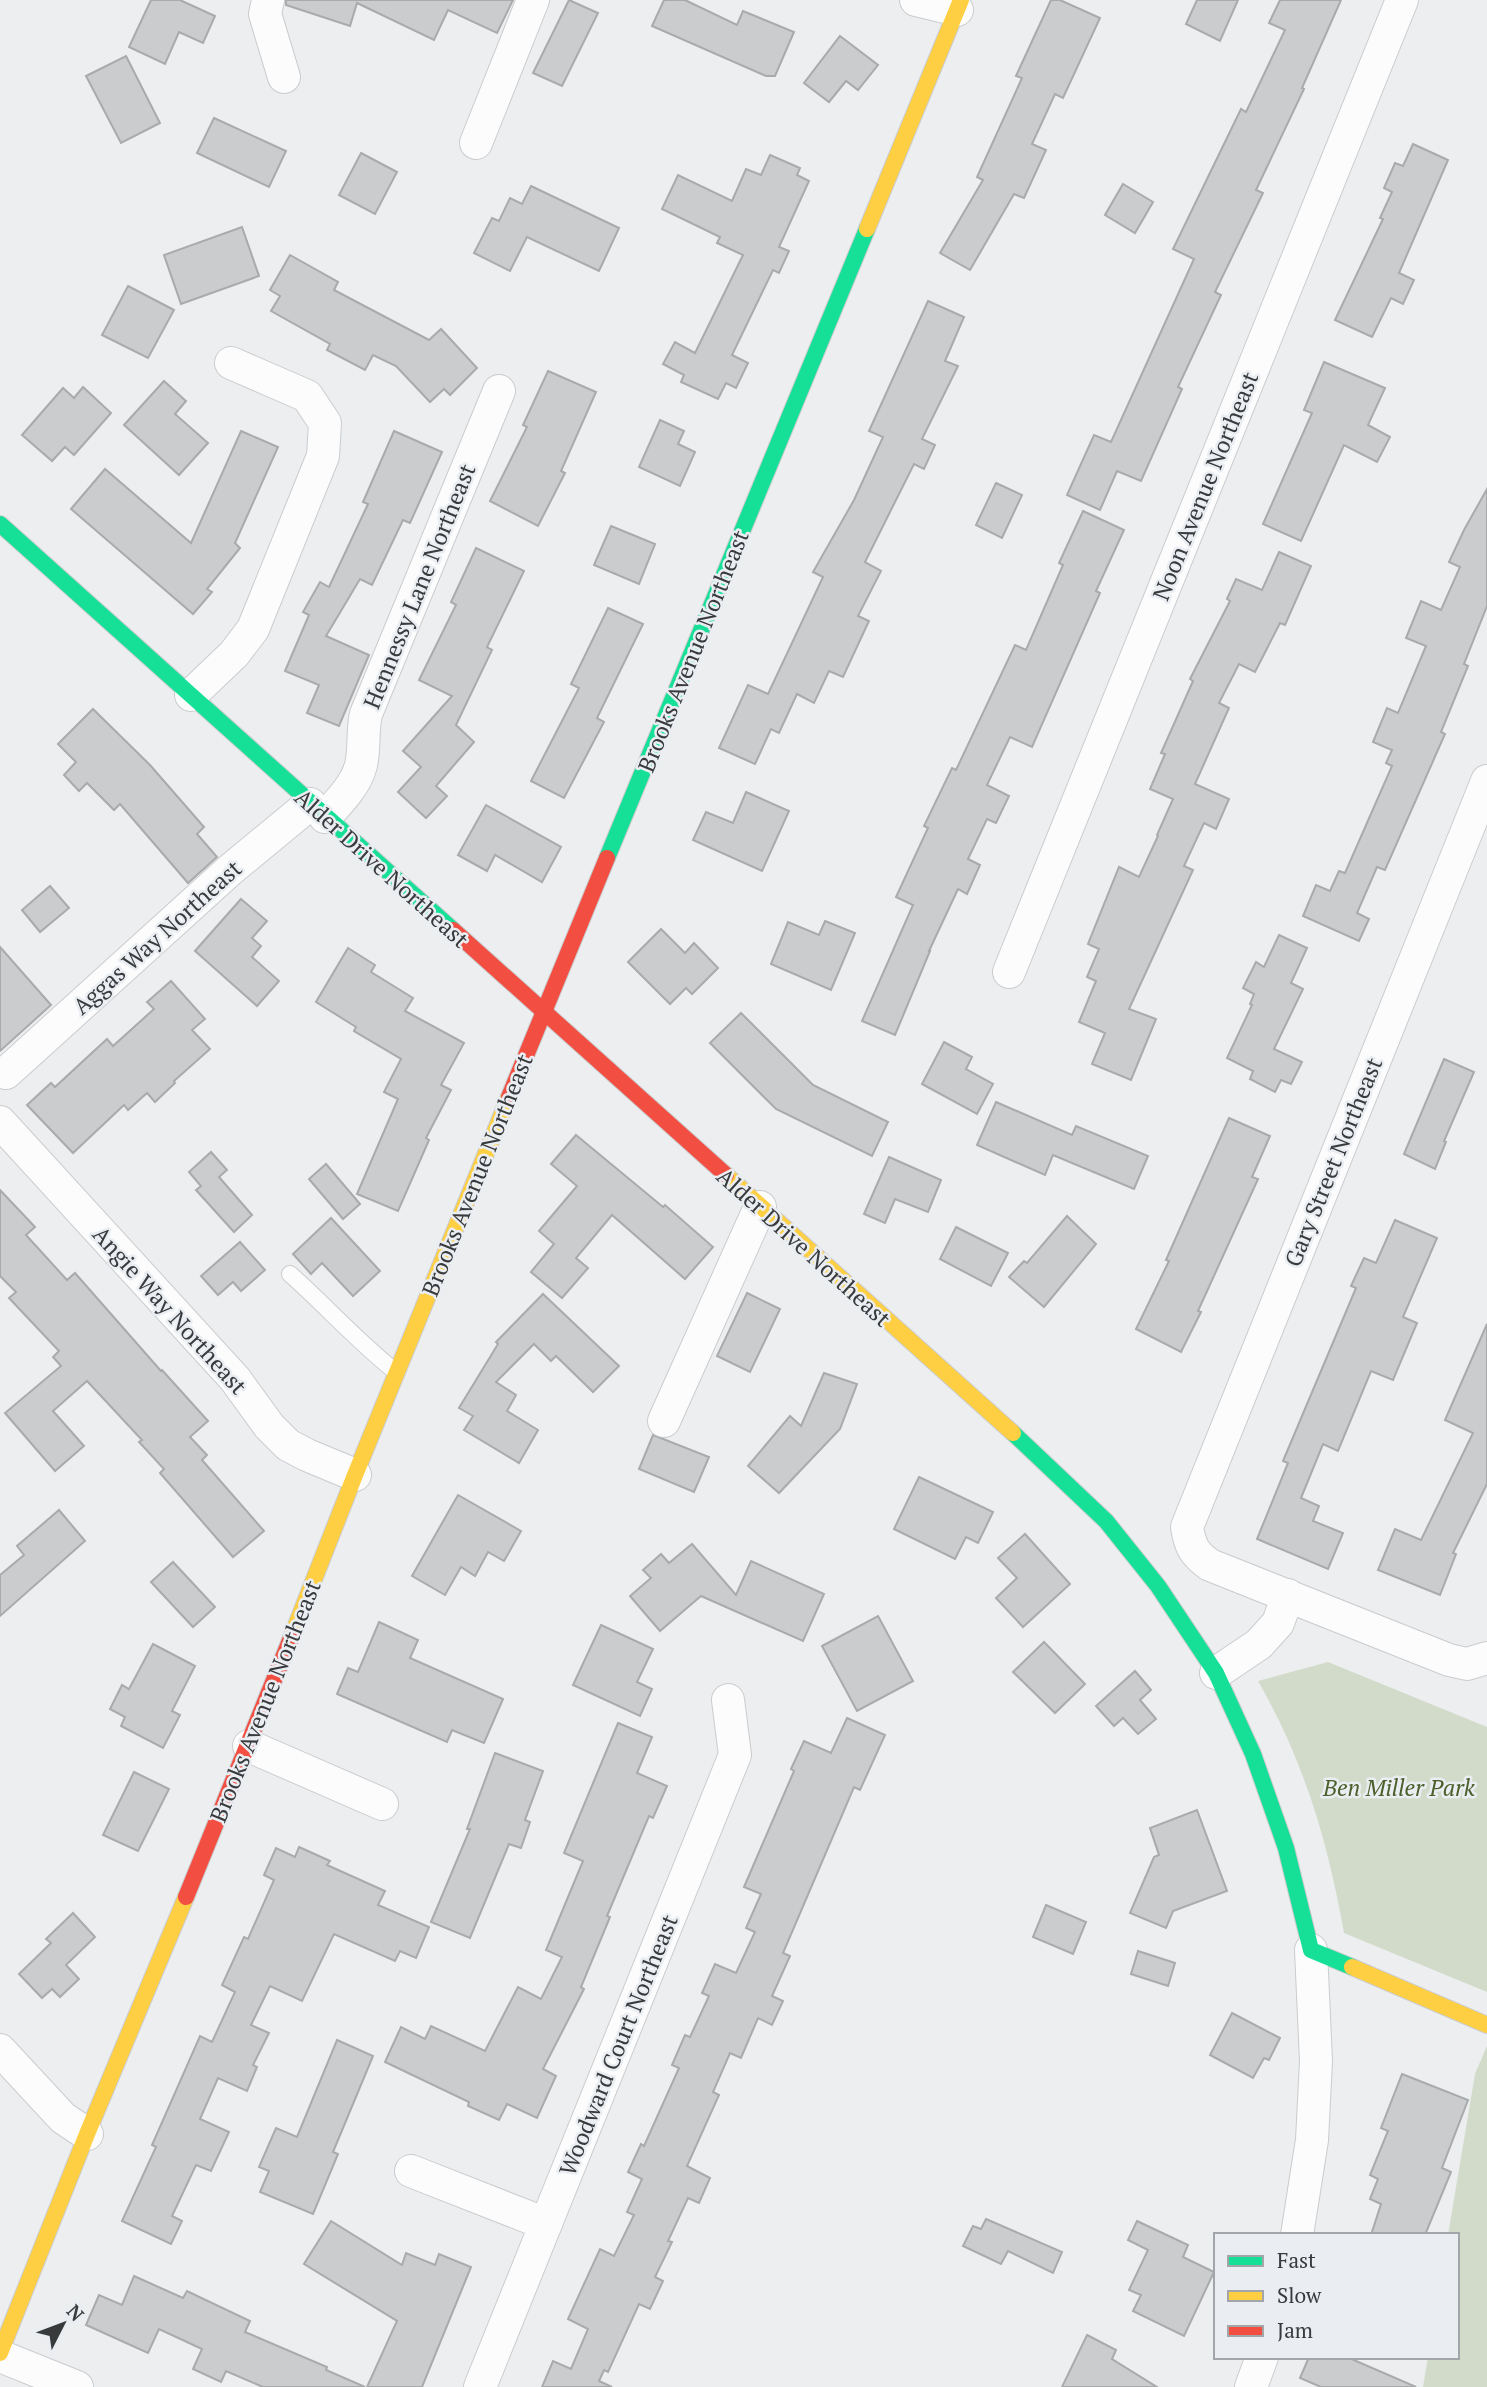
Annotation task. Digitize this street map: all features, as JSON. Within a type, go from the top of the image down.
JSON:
[{"type":"street","points":[[268,0],[265,14],[284,77]]},
{"type":"street","points":[[476,143],[533,0]]},
{"type":"street","points":[[916,0],[959,5]]},
{"type":"street","name":"Noon Avenue Northeast","points":[[1009,972],[1402,0]]},
{"type":"street","name":"Brooks Avenue Northeast","points":[[0,2355],[87,2134],[249,1746],[355,1475],[959,5]]},
{"type":"street","points":[[191,695],[234,654],[253,629],[323,456],[325,423],[307,396],[231,363]]},
{"type":"street","name":"Hennessy Lane Northeast","points":[[318,810],[346,793],[358,774],[366,714],[499,390]]},
{"type":"street","name":"Alder Drive Northeast","points":[[0,524],[1031,1449],[1107,1521],[1158,1586],[1216,1673],[1253,1754],[1286,1848],[1311,1950]]},
{"type":"street","name":"Gary Street Northeast","points":[[1289,1595],[1210,1565],[1198,1557],[1189,1544],[1187,1527],[1487,781]]},
{"type":"street","name":"Aggas Way Northeast","points":[[6,1073],[230,870],[318,810]]},
{"type":"street","name":"Angie Way Northeast","points":[[0,1122],[235,1379],[269,1426],[288,1445],[355,1475]]},
{"type":"street","points":[[664,1421],[760,1207]]},
{"type":"street","points":[[1216,1673],[1259,1644],[1278,1623],[1289,1595],[1449,1660],[1467,1664],[1485,1659]]},
{"type":"street","name":"Woodward Court Northeast","points":[[480,2387],[735,1755],[728,1700]]},
{"type":"street","points":[[249,1746],[382,1804]]},
{"type":"street","points":[[1297,2233],[1312,2140],[1316,2061],[1311,1950],[1487,2025]]},
{"type":"street","points":[[0,2050],[63,2118],[87,2134]]},
{"type":"street","points":[[411,2171],[546,2224]]},
{"type":"street","points":[[0,2355],[77,2387]]},
{"type":"street","points":[[1251,2387],[1261,2359]]},
{"type":"lane","points":[[290,1274],[325,1305],[362,1344],[397,1373]]},
{"type":"green space","name":"Ben Miller Park","points":[[1328,1662],[1487,1727],[1487,1992],[1344,1933],[1330,1866],[1312,1803],[1289,1741],[1258,1681]]},
{"type":"green space","points":[[1487,2046],[1487,2387],[1423,2387],[1428,2359],[1459,2359],[1459,2233],[1448,2233],[1475,2074]]},
{"type":"building","points":[[151,0],[180,0],[215,16],[203,43],[179,32],[165,64],[129,47]]},
{"type":"building","points":[[286,0],[513,0],[497,33],[448,10],[434,40],[357,3],[350,26],[286,5]]},
{"type":"building","points":[[569,0],[598,13],[562,86],[533,73]]},
{"type":"building","points":[[664,0],[685,0],[737,25],[743,11],[794,32],[775,76],[766,76],[652,26]]},
{"type":"building","points":[[1051,0],[1060,0],[1100,18],[1063,98],[1055,94],[1032,144],[1046,150],[1024,198],[1014,194],[970,270],[940,253],[983,180],[977,177],[1022,78],[1016,76]]},
{"type":"building","points":[[1197,0],[1238,0],[1220,41],[1186,24]]},
{"type":"building","points":[[1280,0],[1341,0],[1302,88],[1304,89],[1256,190],[1263,193],[1215,292],[1221,295],[1178,387],[1182,389],[1141,481],[1117,471],[1100,510],[1067,495],[1094,435],[1111,442],[1194,259],[1173,249],[1241,109],[1246,112],[1285,30],[1269,23]]},
{"type":"building","points":[[840,36],[878,65],[858,90],[846,81],[829,102],[804,83]]},
{"type":"building","points":[[126,56],[160,123],[121,143],[86,76]]},
{"type":"building","points":[[214,118],[286,151],[269,187],[197,153]]},
{"type":"building","points":[[1413,144],[1448,160],[1399,273],[1414,280],[1403,304],[1391,298],[1372,337],[1335,320],[1383,219],[1380,218],[1392,192],[1384,188],[1395,163],[1403,166]]},
{"type":"building","points":[[361,153],[397,172],[375,214],[339,195]]},
{"type":"building","points":[[770,155],[800,168],[797,175],[809,181],[779,247],[789,251],[779,273],[773,270],[732,355],[748,363],[736,388],[726,383],[718,399],[681,382],[684,375],[663,364],[675,342],[695,353],[743,255],[717,243],[720,237],[662,209],[678,175],[732,201],[746,169],[761,175]]},
{"type":"building","points":[[1123,184],[1153,202],[1135,233],[1105,215]]},
{"type":"building","points":[[531,186],[619,228],[599,271],[527,237],[510,271],[474,253],[492,218],[499,221],[510,198],[522,204]]},
{"type":"building","points":[[242,227],[259,276],[181,304],[164,255]]},
{"type":"building","points":[[290,255],[338,282],[334,290],[429,340],[441,329],[477,368],[450,395],[444,389],[430,402],[396,366],[373,355],[365,370],[327,350],[330,344],[271,311],[280,296],[270,290]]},
{"type":"building","points":[[128,286],[174,310],[148,358],[102,335]]},
{"type":"building","points":[[928,301],[964,317],[945,361],[958,366],[922,439],[935,445],[924,469],[914,464],[865,562],[881,571],[858,616],[869,621],[843,677],[829,671],[814,703],[797,694],[779,733],[771,729],[755,764],[719,748],[748,685],[768,694],[823,577],[813,572],[854,500],[883,437],[869,431]]},
{"type":"building","points":[[1324,362],[1385,388],[1368,425],[1390,437],[1377,462],[1344,445],[1301,541],[1263,524],[1312,413],[1304,410]]},
{"type":"building","points":[[548,371],[596,392],[561,471],[565,473],[538,526],[490,501],[527,427],[523,425]]},
{"type":"building","points":[[164,381],[186,401],[175,414],[208,443],[179,475],[124,425]]},
{"type":"building","points":[[83,387],[111,413],[74,455],[65,447],[52,461],[22,435],[63,388],[74,398]]},
{"type":"building","points":[[660,420],[684,431],[678,444],[695,452],[680,486],[639,467]]},
{"type":"building","points":[[241,431],[278,447],[235,543],[240,548],[207,589],[212,592],[193,614],[71,509],[105,469],[191,543]]},
{"type":"building","points":[[394,431],[442,452],[410,523],[403,520],[372,585],[360,579],[326,636],[369,655],[339,726],[307,713],[319,685],[285,671],[309,615],[303,612],[320,582],[329,587],[368,504],[363,502]]},
{"type":"building","points":[[996,483],[1022,495],[1002,538],[976,525]]},
{"type":"building","points":[[1487,489],[1487,606],[1464,664],[1468,666],[1441,732],[1445,734],[1385,870],[1377,867],[1357,913],[1369,919],[1359,941],[1303,916],[1316,885],[1330,891],[1339,871],[1345,873],[1392,766],[1386,763],[1392,750],[1373,742],[1387,708],[1398,713],[1426,646],[1406,638],[1421,601],[1441,610],[1460,567],[1449,562]]},
{"type":"building","points":[[1083,511],[1124,530],[1096,591],[1100,593],[1032,747],[1010,737],[987,785],[1009,796],[996,823],[987,819],[968,859],[980,865],[967,894],[958,889],[895,1035],[862,1021],[913,905],[896,897],[928,828],[924,826],[952,768],[956,770],[1015,645],[1026,650],[1063,565],[1059,563]]},
{"type":"building","points":[[611,526],[655,544],[639,584],[594,565]]},
{"type":"building","points":[[476,548],[524,571],[487,647],[492,650],[456,725],[474,742],[436,786],[447,796],[426,818],[398,792],[421,767],[403,751],[452,696],[419,680],[456,605],[451,602]]},
{"type":"building","points":[[1279,552],[1311,566],[1285,625],[1280,623],[1255,672],[1239,664],[1219,703],[1229,708],[1195,784],[1229,799],[1216,829],[1204,823],[1184,866],[1193,870],[1129,1009],[1156,1019],[1131,1080],[1092,1064],[1105,1033],[1079,1022],[1096,981],[1087,977],[1099,949],[1088,944],[1119,867],[1139,877],[1158,836],[1173,799],[1150,789],[1165,754],[1161,753],[1193,681],[1190,679],[1230,601],[1227,599],[1236,579],[1262,590]]},
{"type":"building","points":[[608,608],[643,624],[597,718],[604,722],[564,798],[531,781],[579,688],[571,684]]},
{"type":"building","points":[[93,709],[150,765],[204,827],[197,834],[217,857],[188,883],[120,804],[114,810],[87,783],[79,791],[64,775],[76,762],[58,744]]},
{"type":"building","points":[[746,792],[789,811],[762,871],[693,840],[706,812],[733,823]]},
{"type":"building","points":[[486,805],[561,847],[542,882],[495,855],[487,871],[458,855]]},
{"type":"building","points":[[50,886],[69,908],[40,932],[22,910]]},
{"type":"building","points":[[241,899],[267,921],[252,938],[261,946],[252,957],[279,981],[257,1006],[195,951]]},
{"type":"building","points":[[825,921],[855,933],[831,990],[771,964],[788,922],[819,935]]},
{"type":"building","points":[[661,929],[685,953],[694,943],[718,968],[692,994],[686,988],[670,1004],[628,962]]},
{"type":"building","points":[[1279,935],[1307,948],[1291,983],[1303,989],[1274,1049],[1302,1062],[1291,1084],[1281,1080],[1275,1092],[1250,1079],[1253,1071],[1227,1058],[1252,1005],[1250,1004],[1254,994],[1243,988],[1256,962],[1264,967]]},
{"type":"building","points":[[0,947],[51,1005],[0,1051]]},
{"type":"building","points":[[348,948],[375,965],[371,972],[413,998],[405,1011],[464,1043],[441,1085],[451,1090],[426,1138],[429,1140],[398,1211],[357,1194],[398,1099],[384,1092],[401,1059],[354,1031],[356,1027],[316,1002]]},
{"type":"building","points":[[171,981],[205,1019],[192,1030],[210,1049],[155,1102],[147,1093],[128,1110],[124,1105],[73,1153],[27,1105],[51,1083],[55,1087],[107,1039],[113,1046],[154,1009],[147,1002]]},
{"type":"building","points":[[741,1013],[813,1085],[888,1122],[872,1156],[776,1109],[710,1043]]},
{"type":"building","points":[[944,1042],[972,1057],[966,1069],[993,1084],[977,1114],[922,1084]]},
{"type":"building","points":[[1444,1059],[1474,1072],[1435,1169],[1404,1154]]},
{"type":"building","points":[[996,1102],[1072,1135],[1076,1126],[1148,1156],[1134,1189],[1053,1155],[1045,1175],[977,1145]]},
{"type":"building","points":[[1229,1118],[1270,1136],[1252,1177],[1258,1179],[1181,1352],[1136,1329],[1169,1261],[1166,1260]]},
{"type":"building","points":[[576,1135],[663,1207],[665,1205],[713,1247],[685,1279],[612,1215],[576,1258],[588,1268],[562,1298],[531,1272],[554,1244],[539,1231],[577,1186],[551,1164]]},
{"type":"building","points":[[211,1152],[227,1170],[219,1177],[252,1215],[234,1232],[196,1190],[201,1186],[189,1172]]},
{"type":"building","points":[[889,1157],[941,1180],[928,1212],[895,1199],[885,1223],[864,1214]]},
{"type":"building","points":[[326,1164],[360,1204],[343,1219],[309,1179]]},
{"type":"building","points":[[0,1190],[35,1227],[26,1235],[67,1280],[75,1273],[208,1421],[190,1437],[207,1455],[202,1460],[264,1531],[233,1557],[160,1473],[164,1469],[139,1442],[142,1440],[87,1381],[53,1411],[84,1446],[55,1471],[5,1413],[61,1366],[53,1357],[59,1351],[9,1298],[16,1292],[0,1276]]},
{"type":"building","points":[[1067,1216],[1096,1244],[1044,1307],[1009,1277],[1024,1261],[1027,1263]]},
{"type":"building","points":[[331,1218],[380,1271],[353,1296],[322,1263],[311,1274],[293,1254]]},
{"type":"building","points":[[1395,1220],[1437,1238],[1403,1317],[1417,1323],[1393,1380],[1371,1371],[1338,1451],[1323,1444],[1301,1498],[1319,1506],[1313,1521],[1343,1533],[1328,1569],[1257,1539],[1288,1463],[1283,1461],[1356,1288],[1351,1286],[1364,1258],[1376,1263]]},
{"type":"building","points":[[956,1227],[1008,1253],[991,1286],[940,1259]]},
{"type":"building","points":[[240,1242],[265,1270],[241,1291],[233,1282],[218,1295],[201,1276]]},
{"type":"building","points":[[747,1293],[780,1309],[750,1372],[717,1356]]},
{"type":"building","points":[[543,1294],[619,1366],[593,1392],[556,1356],[551,1361],[534,1344],[496,1382],[516,1395],[507,1411],[538,1430],[519,1463],[464,1430],[473,1416],[459,1408],[498,1344],[496,1342]]},
{"type":"building","points":[[1487,1324],[1487,1484],[1453,1553],[1456,1554],[1440,1595],[1378,1570],[1395,1529],[1421,1540],[1473,1433],[1445,1420]]},
{"type":"building","points":[[824,1373],[857,1384],[840,1429],[779,1493],[748,1466],[790,1416],[801,1426]]},
{"type":"building","points":[[653,1435],[709,1457],[694,1492],[639,1469]]},
{"type":"building","points":[[919,1477],[993,1512],[978,1543],[966,1537],[955,1559],[894,1529]]},
{"type":"building","points":[[458,1495],[521,1531],[504,1561],[488,1552],[475,1576],[461,1567],[445,1595],[412,1576]]},
{"type":"building","points":[[59,1510],[85,1541],[0,1616],[0,1575],[24,1555],[17,1546]]},
{"type":"building","points":[[1025,1534],[1070,1584],[1023,1627],[996,1598],[1017,1578],[998,1558]]},
{"type":"building","points":[[692,1544],[736,1595],[751,1561],[824,1594],[803,1641],[701,1596],[660,1631],[630,1596],[651,1578],[643,1570],[661,1554],[669,1563]]},
{"type":"building","points":[[173,1562],[215,1607],[193,1627],[151,1582]]},
{"type":"building","points":[[878,1616],[913,1681],[857,1711],[822,1646]]},
{"type":"building","points":[[379,1622],[418,1640],[410,1658],[503,1699],[484,1743],[452,1730],[447,1742],[337,1694],[348,1668],[358,1672]]},
{"type":"building","points":[[601,1625],[653,1649],[637,1682],[652,1689],[640,1716],[573,1685]]},
{"type":"building","points":[[1044,1642],[1085,1684],[1055,1713],[1013,1672]]},
{"type":"building","points":[[153,1644],[195,1666],[172,1711],[180,1715],[163,1748],[121,1726],[125,1717],[110,1709],[122,1685],[129,1689]]},
{"type":"building","points":[[1135,1671],[1151,1690],[1140,1700],[1156,1719],[1138,1734],[1123,1718],[1114,1726],[1096,1706]]},
{"type":"building","points":[[847,1718],[885,1735],[860,1790],[854,1787],[783,1953],[790,1956],[772,1996],[783,2001],[772,2025],[758,2018],[741,2058],[730,2053],[713,2092],[719,2095],[687,2166],[710,2178],[699,2203],[688,2198],[668,2241],[672,2242],[655,2277],[663,2281],[650,2309],[639,2304],[608,2372],[604,2370],[599,2381],[612,2387],[542,2387],[553,2361],[571,2369],[588,2329],[568,2319],[600,2249],[614,2256],[634,2215],[627,2212],[642,2179],[628,2172],[641,2144],[644,2146],[679,2068],[672,2065],[685,2035],[690,2037],[709,1996],[702,1993],[715,1964],[736,1973],[755,1932],[746,1928],[761,1894],[744,1887],[794,1771],[791,1769],[804,1741],[831,1753]]},
{"type":"building","points":[[618,1723],[652,1737],[637,1773],[667,1786],[653,1818],[649,1816],[607,1916],[610,1917],[581,1987],[584,1989],[543,2069],[556,2076],[537,2118],[507,2104],[499,2120],[468,2106],[469,2102],[385,2062],[401,2027],[425,2039],[431,2026],[485,2051],[518,1987],[541,1999],[562,1957],[546,1950],[583,1861],[564,1853]]},
{"type":"building","points":[[495,1753],[543,1771],[525,1820],[530,1822],[521,1848],[509,1844],[470,1938],[431,1922],[470,1829],[467,1829]]},
{"type":"building","points":[[134,1772],[169,1789],[138,1851],[103,1835]]},
{"type":"building","points":[[1197,1810],[1227,1891],[1173,1911],[1166,1928],[1130,1913],[1154,1857],[1159,1855],[1150,1828]]},
{"type":"building","points":[[299,1847],[330,1861],[327,1865],[385,1891],[378,1905],[429,1927],[416,1958],[400,1951],[395,1961],[334,1934],[302,2001],[270,1986],[251,2025],[269,2033],[253,2065],[257,2067],[247,2091],[218,2078],[200,2119],[229,2132],[211,2171],[196,2165],[172,2216],[182,2221],[171,2244],[122,2221],[156,2147],[152,2145],[200,2036],[212,2042],[235,1992],[222,1985],[244,1937],[248,1939],[274,1880],[264,1875],[276,1848],[295,1857]]},
{"type":"building","points":[[1046,1905],[1086,1922],[1073,1954],[1033,1937]]},
{"type":"building","points":[[73,1913],[95,1937],[66,1965],[79,1979],[60,1997],[52,1989],[42,1998],[19,1974],[51,1943],[46,1939]]},
{"type":"building","points":[[1138,1951],[1175,1963],[1168,1986],[1131,1974]]},
{"type":"building","points":[[1232,2013],[1280,2038],[1269,2060],[1264,2058],[1253,2078],[1210,2055]]},
{"type":"building","points":[[337,2040],[373,2056],[333,2152],[338,2154],[313,2214],[260,2192],[269,2171],[259,2167],[276,2128],[297,2137]]},
{"type":"building","points":[[1402,2074],[1468,2100],[1442,2168],[1451,2172],[1426,2233],[1372,2233],[1381,2204],[1370,2199],[1378,2179],[1370,2175],[1388,2131],[1381,2128]]},
{"type":"building","points":[[986,2219],[1062,2252],[1053,2273],[1008,2251],[1001,2264],[963,2246],[973,2226],[981,2229]]},
{"type":"building","points":[[331,2221],[402,2265],[406,2253],[435,2265],[439,2254],[471,2267],[422,2387],[367,2387],[397,2321],[304,2264]]},
{"type":"building","points":[[1137,2221],[1188,2245],[1183,2257],[1214,2272],[1184,2336],[1133,2311],[1141,2295],[1129,2290],[1148,2250],[1128,2240]]},
{"type":"building","points":[[134,2276],[183,2298],[187,2291],[250,2321],[245,2332],[327,2367],[326,2370],[365,2387],[263,2387],[226,2371],[221,2382],[193,2369],[202,2349],[159,2329],[148,2353],[86,2325],[99,2295],[122,2305]]},
{"type":"building","points":[[1087,2335],[1116,2350],[1112,2359],[1157,2387],[1062,2387]]},
{"type":"building","points":[[1308,2359],[1352,2359],[1416,2387],[1321,2387],[1300,2378]]},
{"type":"traffic: fast","points":[[607,858],[867,229]]},
{"type":"traffic: fast","points":[[0,524],[453,930]]},
{"type":"traffic: fast","points":[[1013,1433],[1106,1521],[1158,1586],[1216,1673],[1253,1754],[1286,1848],[1311,1950],[1352,1967]]},
{"type":"traffic: slow","points":[[867,229],[961,0]]},
{"type":"traffic: slow","points":[[291,1638],[509,1097]]},
{"type":"traffic: slow","points":[[726,1175],[1013,1433]]},
{"type":"traffic: slow","points":[[0,2353],[87,2134],[186,1897]]},
{"type":"traffic: slow","points":[[1352,1967],[1487,2025]]},
{"type":"traffic: jam","points":[[509,1097],[607,858]]},
{"type":"traffic: jam","points":[[453,930],[726,1175]]},
{"type":"traffic: jam","points":[[186,1897],[291,1638]]}]
